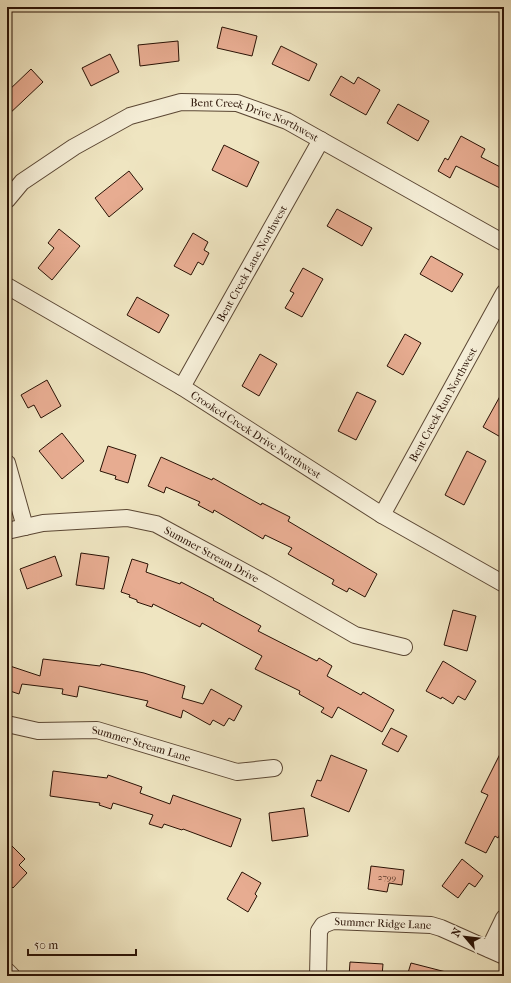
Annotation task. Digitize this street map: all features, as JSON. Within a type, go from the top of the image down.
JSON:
[{"type":"street","name":"Bent Creek Drive Northwest","points":[[7,200],[22,182],[74,147],[130,116],[181,102],[237,103],[287,121],[504,243]]},
{"type":"street","name":"Bent Creek Lane Northwest","points":[[182,387],[321,140]]},
{"type":"street","name":"Crooked Creek Drive Northwest","points":[[7,286],[182,387],[382,515],[504,584]]},
{"type":"street","name":"Bent Creek Run Northwest","points":[[382,515],[504,293]]},
{"type":"street","points":[[7,463],[25,527]]},
{"type":"street","name":"Summer Stream Drive","points":[[7,532],[43,523],[127,518],[156,524],[263,582],[355,635],[404,647]]},
{"type":"street","name":"Summer Stream Lane","points":[[7,724],[38,731],[97,730],[237,772],[274,768]]},
{"type":"street","points":[[489,949],[504,918]]},
{"type":"street","name":"Summer Ridge Lane","points":[[318,976],[319,931],[327,922],[431,925],[442,928],[504,956]]},
{"type":"street","points":[[7,971],[12,976]]},
{"type":"building","points":[[222,27],[257,36],[252,56],[217,48]]},
{"type":"building","points":[[178,41],[179,61],[140,66],[138,45]]},
{"type":"building","points":[[281,46],[317,64],[309,81],[272,64]]},
{"type":"building","points":[[110,54],[119,72],[91,86],[82,68]]},
{"type":"building","points":[[31,69],[43,82],[7,116],[7,92]]},
{"type":"building","points":[[341,76],[354,84],[358,77],[380,90],[366,115],[330,95]]},
{"type":"building","points":[[398,104],[429,121],[418,141],[387,123]]},
{"type":"building","points":[[461,136],[485,149],[481,157],[504,169],[504,190],[456,166],[450,178],[438,171],[445,158],[448,160]]},
{"type":"building","points":[[224,145],[259,162],[247,187],[212,170]]},
{"type":"building","points":[[129,171],[143,189],[109,217],[95,198]]},
{"type":"building","points":[[337,209],[372,228],[362,246],[327,226]]},
{"type":"building","points":[[59,229],[80,246],[52,280],[38,268],[54,248],[48,243]]},
{"type":"building","points":[[193,233],[208,242],[204,250],[209,253],[203,265],[198,262],[191,275],[174,266]]},
{"type":"building","points":[[431,256],[463,274],[452,292],[420,274]]},
{"type":"building","points":[[303,268],[323,279],[302,317],[285,308],[294,293],[290,291]]},
{"type":"building","points":[[137,297],[169,315],[159,333],[127,315]]},
{"type":"building","points":[[405,334],[421,343],[403,375],[387,366]]},
{"type":"building","points":[[260,354],[277,364],[259,396],[242,386]]},
{"type":"building","points":[[47,380],[61,406],[41,418],[34,405],[28,408],[21,395]]},
{"type":"building","points":[[504,389],[504,439],[483,427]]},
{"type":"building","points":[[357,392],[376,401],[356,440],[338,431]]},
{"type":"building","points":[[62,433],[84,461],[62,479],[39,451]]},
{"type":"building","points":[[108,446],[136,455],[128,483],[115,479],[116,476],[100,471]]},
{"type":"building","points":[[467,451],[486,461],[464,505],[445,495]]},
{"type":"building","points":[[161,457],[212,480],[213,478],[261,505],[262,503],[290,517],[288,521],[377,574],[365,597],[349,588],[347,592],[332,584],[334,580],[288,554],[292,548],[265,535],[263,539],[214,510],[213,513],[198,505],[200,502],[166,487],[164,493],[148,486]]},
{"type":"building","points":[[81,553],[109,557],[104,589],[76,585]]},
{"type":"building","points":[[55,556],[62,576],[27,589],[20,569]]},
{"type":"building","points":[[132,559],[148,564],[146,572],[180,584],[181,582],[261,626],[258,631],[317,661],[319,658],[332,666],[327,676],[361,695],[363,692],[394,710],[382,732],[338,707],[332,718],[321,712],[324,708],[299,694],[300,691],[255,669],[262,656],[202,623],[200,627],[153,604],[152,607],[137,602],[137,600],[129,597],[130,595],[121,592]]},
{"type":"building","points":[[453,610],[476,616],[467,651],[444,645]]},
{"type":"building","points":[[43,659],[100,666],[101,664],[144,673],[185,686],[182,698],[203,704],[211,689],[242,706],[234,721],[229,718],[224,726],[213,720],[210,725],[183,710],[181,718],[146,706],[148,701],[79,686],[77,697],[62,694],[63,689],[22,684],[19,694],[7,690],[7,665],[40,676]]},
{"type":"building","points":[[443,661],[476,681],[465,700],[458,696],[453,704],[442,697],[441,699],[426,691]]},
{"type":"building","points":[[391,728],[407,736],[398,752],[382,744]]},
{"type":"building","points":[[504,746],[504,826],[498,838],[495,836],[486,853],[465,843],[488,795],[481,792]]},
{"type":"building","points":[[331,755],[367,770],[349,812],[311,796],[317,780],[321,781]]},
{"type":"building","points":[[53,771],[107,778],[108,775],[142,787],[140,793],[170,804],[173,795],[241,819],[231,847],[183,829],[182,830],[164,824],[162,828],[149,824],[153,815],[113,803],[111,809],[99,805],[100,803],[50,796]]},
{"type":"building","points":[[304,808],[308,836],[272,841],[269,813]]},
{"type":"building","points":[[7,841],[25,859],[19,865],[27,873],[13,888],[7,882]]},
{"type":"building","points":[[462,859],[483,876],[475,887],[469,883],[458,898],[442,886]]},
{"type":"building","points":[[371,866],[404,870],[402,885],[389,883],[387,892],[368,889]]},
{"type":"building","points":[[242,872],[261,883],[255,894],[257,896],[248,912],[227,899]]},
{"type":"building","points":[[350,962],[383,964],[382,976],[349,976]]},
{"type":"building","points":[[411,963],[446,972],[446,976],[407,976]]}]
